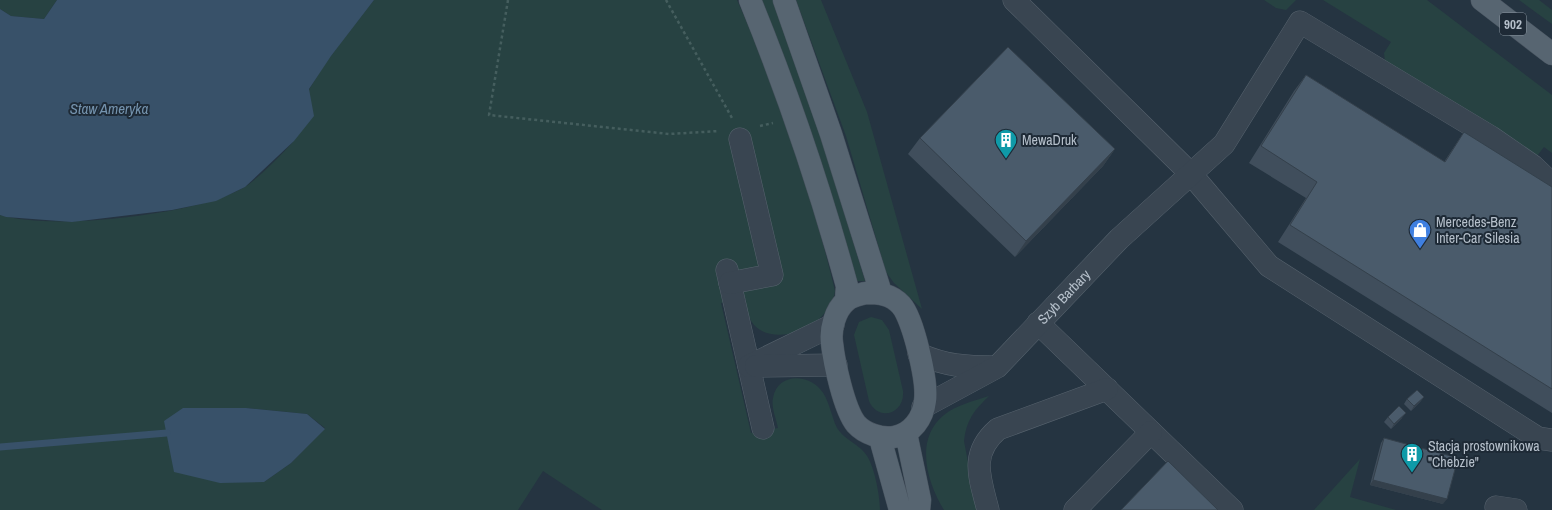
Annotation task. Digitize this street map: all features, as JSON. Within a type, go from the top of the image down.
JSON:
[{"type":"main road","points":[[750,0],[795,118],[847,286],[846,300],[838,311],[833,325],[831,342],[846,404],[856,424],[866,432],[880,438],[894,437],[906,433],[915,426],[924,407],[926,389],[911,323],[906,312],[893,298],[881,293],[865,293],[846,300]]},
{"type":"main road","points":[[784,0],[831,134],[881,293]]},
{"type":"main road","name":"902","points":[[1482,0],[1552,54]]},
{"type":"main road","points":[[906,433],[920,500],[919,510]]},
{"type":"main road","points":[[880,438],[900,510]]},
{"type":"lane","points":[[1014,0],[1191,174],[1268,266],[1538,438],[1552,440]]},
{"type":"lane","name":"Szyb Barbary","points":[[924,407],[997,367],[1119,239],[1224,144],[1300,22],[1491,137],[1533,166],[1552,184]]},
{"type":"lane","points":[[739,134],[772,275],[729,276],[762,428]]},
{"type":"lane","points":[[1038,323],[1232,510]]},
{"type":"lane","points":[[749,366],[833,325]]},
{"type":"lane","points":[[919,354],[935,361],[959,367],[997,367]]},
{"type":"lane","points":[[749,366],[836,365]]},
{"type":"lane","points":[[988,510],[978,466],[983,446],[989,437],[998,429],[1107,389]]},
{"type":"lane","points":[[1075,510],[1151,432]]},
{"type":"path","points":[[508,0],[490,115],[669,134],[739,134],[795,118]]},
{"type":"path","points":[[666,0],[739,134]]},
{"type":"green space","points":[[0,0],[57,0],[44,19],[11,16],[0,9]]},
{"type":"green space","points":[[374,0],[737,0],[767,71],[793,143],[826,254],[835,291],[829,307],[818,320],[804,329],[788,334],[772,334],[759,329],[749,317],[746,299],[721,303],[751,433],[778,428],[773,409],[773,398],[780,384],[786,380],[800,378],[814,384],[826,397],[837,428],[868,457],[876,480],[880,510],[602,510],[543,471],[518,510],[0,510],[0,215],[24,220],[54,221],[88,221],[124,218],[193,206],[221,198],[243,188],[262,173],[292,143],[297,132],[310,88],[332,54]],"holes":[[[183,408],[246,408],[307,414],[325,428],[291,463],[264,482]]]},
{"type":"green space","points":[[761,0],[773,0],[806,87],[865,281],[856,281]]},
{"type":"green space","points":[[796,0],[821,0],[867,112],[922,309],[894,283],[886,272],[846,136]]},
{"type":"green space","points":[[1264,0],[1296,0],[1286,10],[1276,8]]},
{"type":"green space","points":[[1323,0],[1427,0],[1552,95],[1552,153],[1544,147],[1537,156],[1385,61],[1384,53],[1391,42]]},
{"type":"green space","points":[[1519,0],[1539,0],[1552,10],[1552,24]]},
{"type":"green space","points":[[871,317],[882,320],[889,330],[903,391],[900,405],[895,410],[890,412],[878,412],[873,408],[869,401],[854,335],[859,322]]},
{"type":"green space","points":[[989,396],[972,416],[964,441],[977,510],[944,510],[933,487],[926,461],[926,448],[929,436],[935,425],[944,415],[965,404]]},
{"type":"green space","points":[[1360,459],[1350,497],[1396,510],[1314,510]]},
{"type":"water","name":"Staw Ameryka","points":[[57,0],[374,0],[331,56],[309,89],[314,116],[294,141],[245,187],[216,201],[172,210],[72,222],[6,217],[0,215],[0,9],[11,16],[44,19]]},
{"type":"water","points":[[183,408],[246,408],[307,414],[325,429],[291,463],[264,482],[220,483],[174,472],[164,421]]},
{"type":"building","name":"MewaDruk","points":[[1008,47],[1115,149],[1026,241],[920,138]]},
{"type":"building","name":"Mercedes-Benz Inter-Car Silesia","points":[[1306,75],[1445,162],[1464,132],[1552,187],[1552,389],[1290,225],[1317,182],[1261,146]]},
{"type":"building","points":[[1417,390],[1424,397],[1414,406],[1407,399]]},
{"type":"building","points":[[1399,406],[1406,413],[1394,424],[1388,417]]},
{"type":"building","name":"Stacja prostownikowa \"Chebzie\"","points":[[1384,438],[1458,458],[1447,499],[1373,480]]},
{"type":"building","points":[[1168,461],[1218,510],[1121,510]]},
{"type":"waterway","points":[[0,447],[167,433]]},
{"type":"place","name":"MewaDruk","points":[[1006,160]]},
{"type":"place","name":"Mercedes-Benz Inter-Car Silesia","points":[[1420,250]]},
{"type":"place","name":"Stacja prostownikowa \"Chebzie\"","points":[[1412,474]]}]
